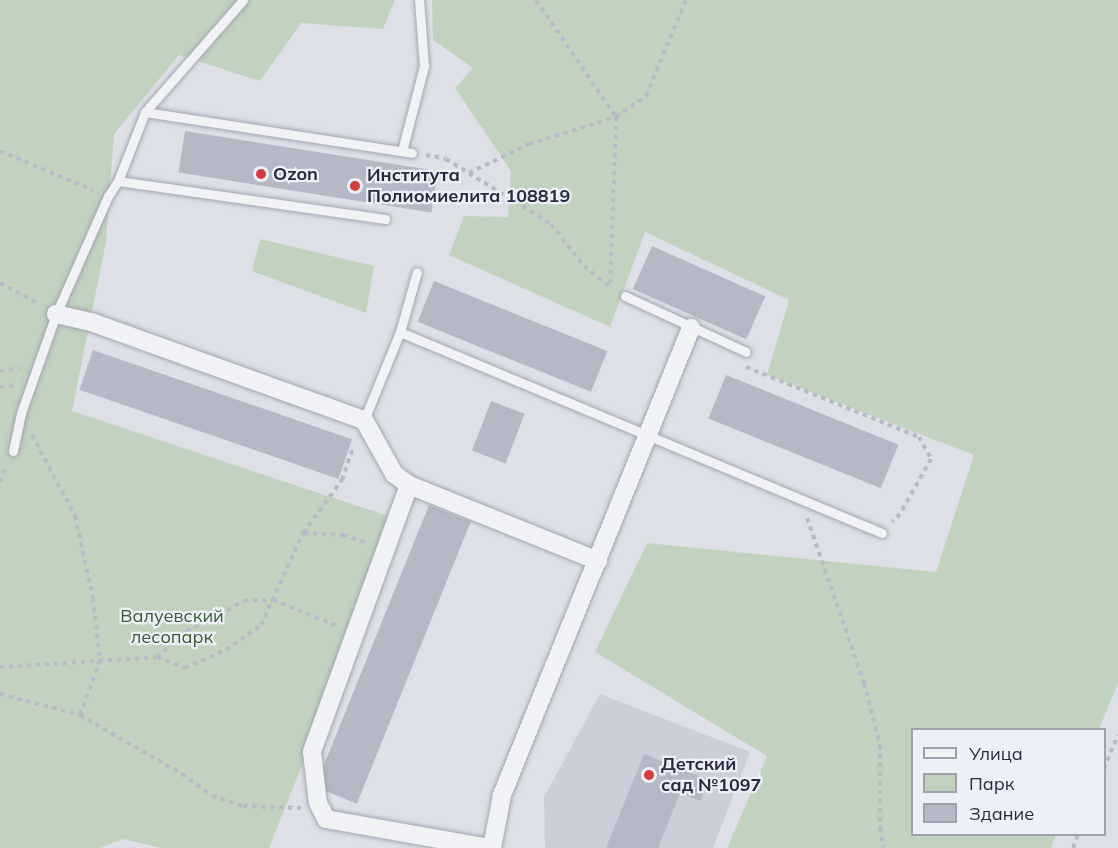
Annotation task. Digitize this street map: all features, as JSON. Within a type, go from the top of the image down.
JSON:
[{"type":"street","points":[[56,314],[94,323],[364,420],[394,474],[409,485],[597,561]]},
{"type":"street","points":[[409,485],[312,752],[318,803],[326,819],[490,848],[502,795],[691,328]]},
{"type":"lane","points":[[13,451],[21,413],[56,314],[108,196],[118,181],[145,112],[243,0]]},
{"type":"lane","points":[[145,112],[407,152],[424,66],[419,0]]},
{"type":"lane","points":[[118,181],[385,219]]},
{"type":"lane","points":[[364,420],[400,332],[417,272]]},
{"type":"lane","points":[[625,296],[743,350]]},
{"type":"lane","points":[[400,332],[882,533]]},
{"type":"path","points":[[536,0],[616,117],[610,288]]},
{"type":"path","points":[[469,173],[529,144],[616,117],[646,96],[686,0]]},
{"type":"path","points":[[0,151],[108,196]]},
{"type":"path","points":[[407,152],[446,159],[551,224],[584,266],[610,288],[625,296]]},
{"type":"path","points":[[0,283],[56,314]]},
{"type":"path","points":[[743,350],[746,369],[919,437],[931,459],[900,514],[882,533]]},
{"type":"path","points":[[21,413],[75,516],[93,598],[100,660],[80,715]]},
{"type":"path","points":[[0,667],[157,657],[184,668],[226,650],[261,626],[303,533],[342,480],[364,420]]},
{"type":"path","points":[[801,500],[864,683],[880,745],[880,828],[884,848]]},
{"type":"path","points":[[303,533],[343,535],[385,549]]},
{"type":"path","points":[[157,657],[187,631],[244,601],[273,600],[354,633]]},
{"type":"path","points":[[0,694],[80,715],[182,774],[212,796],[243,806],[303,808],[318,803]]},
{"type":"path","points":[[1106,764],[1118,735]]},
{"type":"shaded area","name":"Детский сад №1097","points":[[600,694],[750,752],[713,848],[545,848],[544,797]]},
{"type":"green space","name":"Валуевский лесопарк","points":[[0,0],[395,0],[383,29],[301,23],[260,81],[179,55],[114,134],[106,242],[72,411],[400,520],[269,848],[161,848],[123,839],[100,848],[0,848]]},
{"type":"green space","points":[[432,0],[1118,0],[1118,683],[1099,728],[911,728],[911,836],[1056,836],[1051,848],[727,848],[767,756],[595,652],[647,543],[936,572],[974,455],[767,375],[789,300],[645,232],[610,327],[449,255],[464,216],[508,217],[511,171],[455,88],[473,68],[433,40]]},
{"type":"green space","points":[[260,239],[374,266],[366,313],[252,271]]},
{"type":"building","points":[[185,131],[438,171],[431,213],[178,172]]},
{"type":"building","points":[[652,246],[765,296],[746,339],[633,289]]},
{"type":"building","points":[[434,281],[607,351],[591,392],[418,322]]},
{"type":"building","points":[[93,350],[352,439],[338,479],[79,390]]},
{"type":"building","points":[[726,375],[898,445],[881,488],[708,419]]},
{"type":"building","points":[[491,401],[525,414],[506,463],[472,450]]},
{"type":"building","points":[[429,505],[471,522],[357,804],[315,787]]},
{"type":"building","points":[[644,754],[709,780],[700,801],[680,793],[658,848],[606,848]]},
{"type":"place","name":"Ozon","points":[[261,174]]},
{"type":"place","name":"Института Полиомиелита 108819","points":[[355,186]]},
{"type":"place","name":"Детский сад №1097","points":[[649,775]]}]
